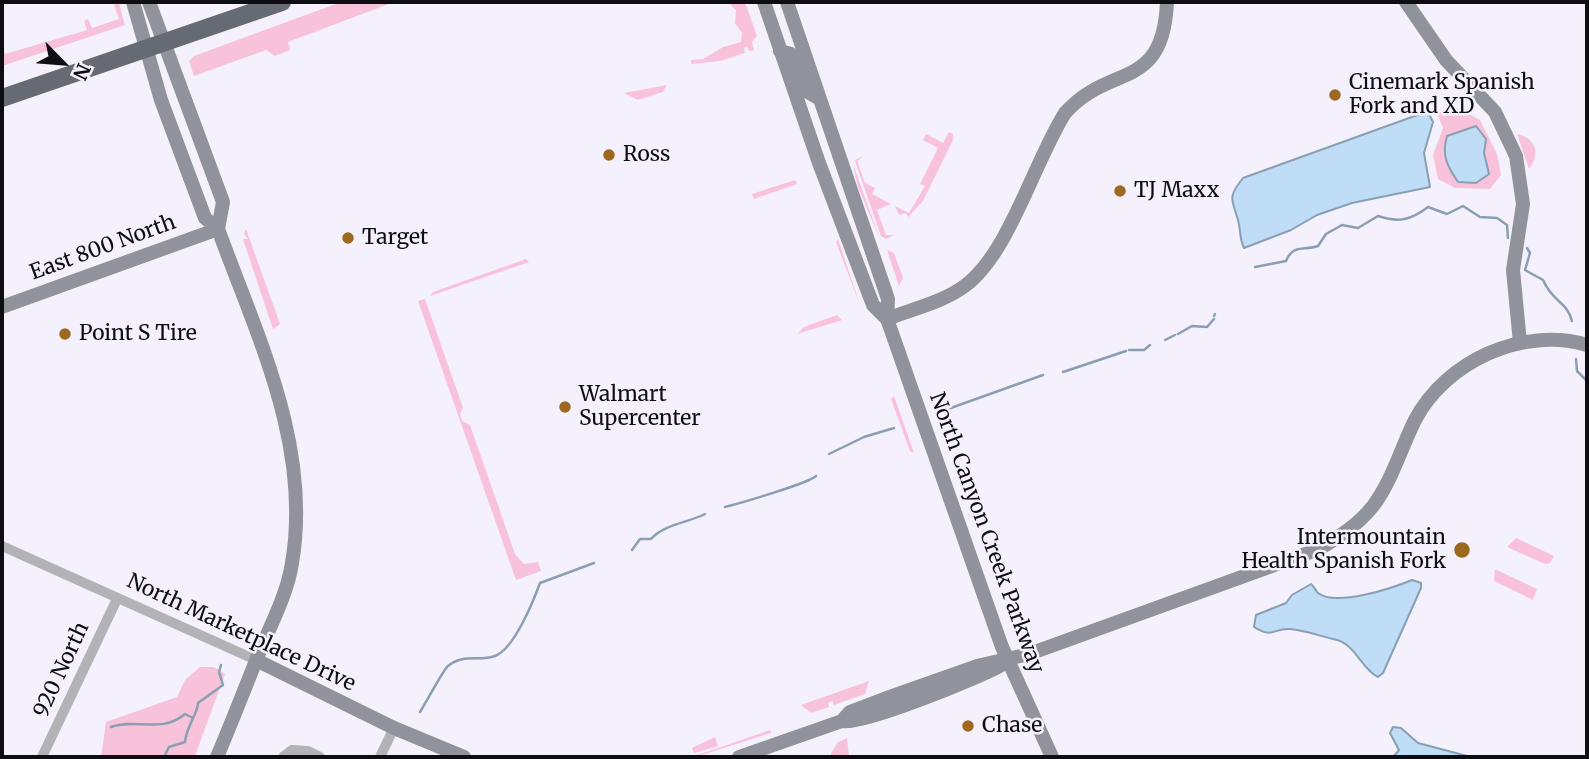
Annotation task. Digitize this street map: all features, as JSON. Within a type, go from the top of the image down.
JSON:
[{"type":"highway","points":[[2,98],[278,3]]},
{"type":"street","points":[[133,2],[161,100],[205,218],[218,229],[283,410],[293,459],[296,512],[292,565],[217,757]]},
{"type":"street","points":[[149,2],[223,202],[218,229]]},
{"type":"street","name":"North Canyon Creek Parkway","points":[[764,2],[873,305],[887,319]]},
{"type":"street","points":[[775,2],[785,2]]},
{"type":"street","name":"North Canyon Creek Parkway","points":[[785,2],[888,299],[887,319],[1008,662],[1052,757]]},
{"type":"street","points":[[887,319],[947,296],[975,278],[994,253],[1065,113],[1091,92],[1130,75],[1151,59],[1166,30],[1167,2]]},
{"type":"street","points":[[1406,2],[1446,60],[1495,112],[1516,156],[1523,204],[1513,270],[1520,343]]},
{"type":"street","points":[[780,51],[791,54],[808,92],[819,99]]},
{"type":"street","name":"East 800 North","points":[[2,307],[218,229]]},
{"type":"street","points":[[739,757],[842,722],[852,723],[901,706],[987,675],[1008,662],[1300,558],[1338,538],[1374,504],[1414,422],[1436,390],[1450,377],[1480,357],[1520,343],[1557,340],[1587,345]]},
{"type":"street","points":[[2,561],[5,547]]},
{"type":"street","name":"North Marketplace Drive","points":[[5,547],[256,660],[394,728],[464,757]]},
{"type":"street","name":"920 North","points":[[42,757],[117,599]]},
{"type":"street","points":[[842,722],[850,712],[892,696],[977,666],[1008,662]]},
{"type":"street","points":[[380,757],[394,728]]},
{"type":"street","points":[[287,754],[308,751],[320,757]]},
{"type":"shaded area","points":[[341,2],[394,2],[288,42],[290,50],[275,56],[266,50],[194,76],[189,61],[194,56]]},
{"type":"shaded area","points":[[728,2],[745,2],[757,36],[752,42],[754,50],[749,51],[747,47],[744,48],[745,53],[720,61],[691,64],[691,60],[703,59],[723,47],[741,42],[742,33],[735,23],[736,10]]},
{"type":"shaded area","points":[[119,3],[125,25],[2,66],[2,44],[5,54],[87,30],[84,21],[88,19],[92,28],[119,19],[114,5]]},
{"type":"shaded area","points":[[667,85],[663,92],[638,100],[624,93]]},
{"type":"shaded area","points":[[1456,107],[1480,120],[1497,154],[1501,175],[1490,189],[1455,188],[1438,179],[1433,155],[1443,128],[1437,113]]},
{"type":"shaded area","points":[[949,132],[953,134],[953,140],[923,201],[909,216],[910,220],[906,213],[899,215],[895,206],[909,213],[925,186],[920,184],[938,148],[923,140],[926,134],[943,143]]},
{"type":"shaded area","points":[[1517,134],[1529,139],[1535,147],[1535,158],[1529,169]]},
{"type":"shaded area","points":[[864,156],[857,161],[865,183],[875,188],[872,194],[891,204],[877,210],[886,235],[894,235],[886,239],[881,236],[856,164],[855,160]]},
{"type":"shaded area","points":[[853,165],[854,167],[880,239],[858,187]]},
{"type":"shaded area","points":[[795,180],[797,184],[754,199],[752,194]]},
{"type":"shaded area","points":[[246,229],[280,324],[273,329],[243,239],[248,239],[244,234]]},
{"type":"shaded area","points":[[838,239],[860,305],[836,242]]},
{"type":"shaded area","points":[[887,250],[894,253],[903,278],[899,286]]},
{"type":"shaded area","points":[[526,259],[529,262],[430,296],[433,292]]},
{"type":"shaded area","points":[[425,299],[463,408],[460,414],[462,421],[470,425],[515,554],[524,564],[538,562],[541,571],[516,580],[418,301]]},
{"type":"shaded area","points":[[837,315],[842,320],[797,334],[804,327]]},
{"type":"shaded area","points":[[894,396],[914,453],[910,451],[891,399]]},
{"type":"shaded area","points":[[1516,538],[1554,556],[1550,563],[1545,564],[1507,547]]},
{"type":"shaded area","points":[[1495,569],[1537,589],[1533,600],[1494,581]]},
{"type":"shaded area","points":[[200,667],[214,667],[225,674],[195,756],[101,757],[106,722],[177,697],[185,680]]},
{"type":"shaded area","points":[[869,681],[865,694],[834,705],[832,701],[828,703],[829,707],[811,713],[801,705]]},
{"type":"shaded area","points":[[770,730],[771,733],[695,757],[695,756]]},
{"type":"shaded area","points":[[715,737],[718,746],[694,753],[692,748]]},
{"type":"shaded area","points":[[847,738],[849,757],[829,757],[838,742]]},
{"type":"water","points":[[1423,113],[1429,114],[1433,122],[1424,153],[1430,187],[1352,203],[1317,215],[1291,230],[1244,248],[1232,199],[1243,178]]},
{"type":"water","points":[[1476,126],[1486,139],[1484,153],[1489,174],[1476,183],[1458,182],[1447,161],[1447,136]]},
{"type":"water","points":[[1412,580],[1421,583],[1421,588],[1383,673],[1378,677],[1341,641],[1295,630],[1284,629],[1269,633],[1254,627],[1256,615],[1286,603],[1292,595],[1311,584],[1318,593],[1338,598],[1365,595]]},
{"type":"water","points":[[1393,727],[1401,728],[1418,743],[1471,757],[1393,757],[1399,750],[1390,733]]},
{"type":"waterway","points":[[1255,267],[1286,261],[1295,250],[1318,246],[1326,234],[1342,225],[1358,228],[1378,216],[1405,219],[1428,207],[1447,214],[1463,206],[1480,217],[1497,218],[1507,225],[1508,238]]},
{"type":"waterway","points":[[1527,248],[1530,253],[1525,270],[1543,280],[1551,293],[1567,309],[1572,321]]},
{"type":"waterway","points":[[1178,334],[1192,326],[1207,327],[1214,319]]},
{"type":"waterway","points":[[1165,340],[1175,335]]},
{"type":"waterway","points":[[1129,350],[1144,350],[1150,345]]},
{"type":"waterway","points":[[1063,372],[1126,351]]},
{"type":"waterway","points":[[1576,359],[1577,371],[1587,381]]},
{"type":"waterway","points":[[948,409],[1043,375]]},
{"type":"waterway","points":[[829,454],[864,437],[894,428]]},
{"type":"waterway","points":[[725,507],[788,488],[816,476]]},
{"type":"waterway","points":[[632,550],[640,539],[651,539],[669,527],[705,514]]},
{"type":"waterway","points":[[420,712],[448,666],[460,660],[495,656],[502,652],[516,635],[540,583],[594,563]]},
{"type":"waterway","points":[[164,757],[169,747],[185,742],[198,703],[223,685],[219,672],[221,665]]},
{"type":"waterway","points":[[111,727],[130,724],[158,725],[176,720],[185,714],[191,717]]},
{"type":"place","name":"Cinemark Spanish Fork and XD","points":[[1335,95]]},
{"type":"place","name":"Ross","points":[[609,155]]},
{"type":"place","name":"TJ Maxx","points":[[1120,191]]},
{"type":"place","name":"Target","points":[[348,238]]},
{"type":"place","name":"Point S Tire","points":[[65,334]]},
{"type":"place","name":"Walmart Supercenter","points":[[565,407]]},
{"type":"place","name":"Intermountain Health Spanish Fork","points":[[1462,550]]},
{"type":"place","name":"Chase","points":[[968,726]]}]
